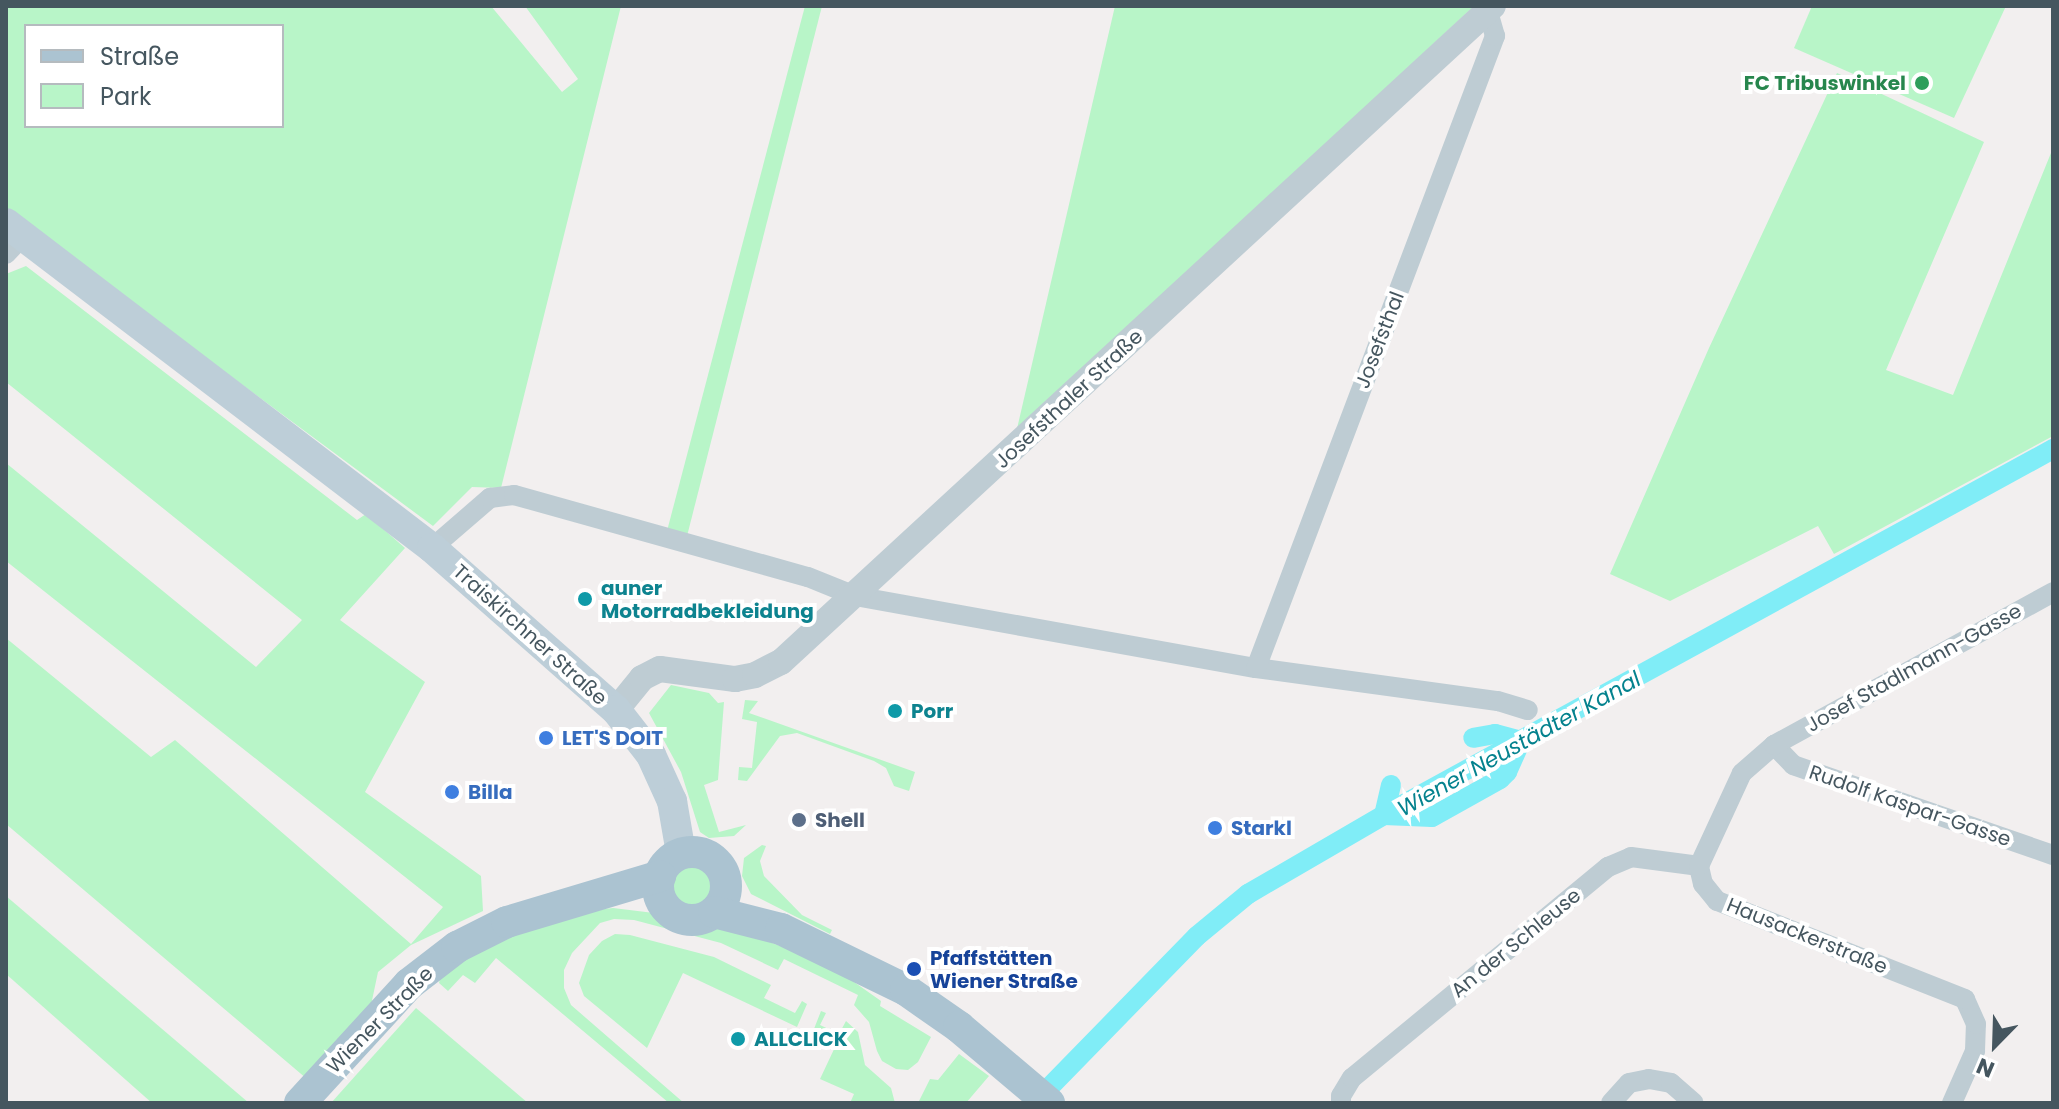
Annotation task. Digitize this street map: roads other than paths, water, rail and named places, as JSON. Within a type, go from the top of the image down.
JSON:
[{"type":"main road","name":"Traiskirchner Straße","points":[[12,238],[432,548],[616,710],[657,766],[672,801],[668,878]]},
{"type":"main road","name":"Wiener Straße","points":[[300,1103],[409,984],[457,947],[507,922],[668,878],[695,852],[708,855],[719,865],[720,900],[704,917],[683,918],[668,878]]},
{"type":"main road","name":"Wiener Straße","points":[[720,900],[906,990],[959,1027],[1038,1093]]},
{"type":"street","name":"Josefsthaler Straße","points":[[616,710],[642,678],[660,669],[735,679],[755,675],[781,662],[1490,8]]},
{"type":"street","name":"Josefsthal","points":[[1256,668],[1495,36],[1490,8]]},
{"type":"street","points":[[432,548],[469,512],[490,498],[514,495],[808,577],[855,596],[1256,668],[1498,701],[1528,710]]},
{"type":"street","name":"Josef Stadlmann-Gasse","points":[[1774,745],[2053,592]]},
{"type":"street","points":[[1699,866],[1742,773],[1774,745]]},
{"type":"street","name":"Rudolf Kaspar-Gasse","points":[[1774,745],[1793,765],[2053,855]]},
{"type":"street","name":"An der Schleuse","points":[[1341,1103],[1341,1096],[1352,1078],[1608,867],[1631,857],[1699,866]]},
{"type":"street","name":"Hausackerstraße","points":[[1699,866],[1703,884],[1717,901],[1965,999],[1976,1024],[1975,1051],[1952,1103]]},
{"type":"street","points":[[1611,1103],[1629,1083],[1649,1079],[1671,1083],[1694,1103]]},
{"type":"waterway","name":"Wiener Neustädter Kanal","points":[[1034,1103],[1197,936],[1248,894],[1384,815],[2053,449]]},
{"type":"waterway","points":[[1391,785],[1384,815],[1432,817],[1500,779],[1507,772],[1521,741],[1495,734],[1473,738]]},
{"type":"place","name":"FC Tribuswinkel","points":[[1922,83]]},
{"type":"place","name":"auner Motorradbekleidung","points":[[585,599]]},
{"type":"place","name":"Porr","points":[[895,711]]},
{"type":"place","name":"LET'S DOIT","points":[[546,738]]},
{"type":"place","name":"Billa","points":[[452,792]]},
{"type":"place","name":"Shell","points":[[799,820]]},
{"type":"place","name":"Starkl","points":[[1215,828]]},
{"type":"place","name":"Pfaffstätten Wiener Straße","points":[[914,969]]},
{"type":"place","name":"ALLCLICK","points":[[738,1039]]}]
